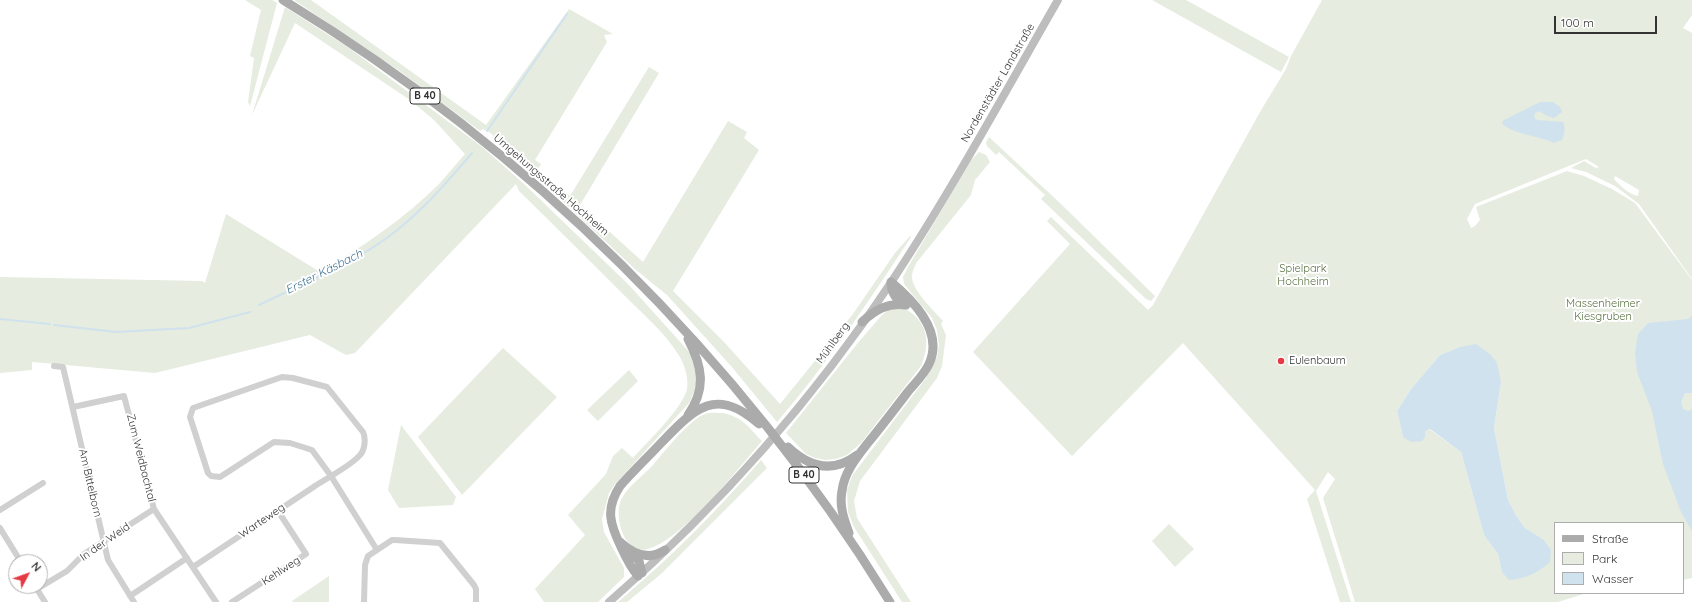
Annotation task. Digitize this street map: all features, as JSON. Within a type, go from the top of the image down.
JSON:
[{"type":"main road","name":"Umgehungsstraße Hochheim","points":[[283,0],[329,29],[397,76],[495,150],[590,234],[682,327],[768,428]]},
{"type":"main road","name":"Nordenstädter Landstraße","points":[[891,282],[956,178],[1058,0]]},
{"type":"main road","points":[[891,282],[892,291],[896,298],[919,312]]},
{"type":"main road","points":[[851,542],[842,511],[842,491],[848,471],[862,450],[925,371],[933,349],[932,336],[927,323],[902,291],[891,282]]},
{"type":"main road","name":"Mühlberg","points":[[609,602],[640,575],[706,510],[756,456],[792,414],[891,282]]},
{"type":"main road","points":[[862,322],[870,314],[887,305],[906,305]]},
{"type":"main road","points":[[682,327],[697,357],[701,373],[697,397],[685,418]]},
{"type":"main road","points":[[640,575],[630,565],[611,527],[610,514],[612,502],[617,491],[685,418],[694,411],[705,406],[729,406],[743,411],[778,441]]},
{"type":"main road","points":[[768,428],[798,457],[816,465],[829,466],[841,464],[853,458],[862,450]]},
{"type":"main road","name":"B 40","points":[[768,428],[828,509],[890,602]]},
{"type":"main road","points":[[617,540],[639,561],[640,575]]},
{"type":"main road","points":[[628,550],[647,556],[657,554],[665,550]]},
{"type":"street","name":"Am Bittelborn","points":[[54,366],[63,367],[103,542],[111,566],[134,602]]},
{"type":"street","points":[[331,476],[362,454],[365,439],[364,432],[324,386],[282,377],[195,406],[191,411],[190,417],[206,469],[211,476],[215,477],[224,475],[274,442],[312,450],[331,476],[377,550]]},
{"type":"street","name":"Zum Weidbachtal","points":[[73,407],[124,396],[154,509],[216,602]]},
{"type":"street","name":"Warteweg","points":[[193,567],[331,476]]},
{"type":"street","points":[[0,510],[43,483]]},
{"type":"street","name":"In der Weid","points":[[48,581],[67,571],[84,554],[154,509]]},
{"type":"street","name":"Kehlweg","points":[[232,602],[306,554],[278,511]]},
{"type":"street","points":[[0,528],[16,554]]},
{"type":"street","points":[[364,602],[366,561],[370,554],[395,540],[440,543],[474,585],[476,589],[476,602]]},
{"type":"street","points":[[130,596],[187,558]]},
{"type":"green space","points":[[245,0],[272,0],[277,3],[250,106],[248,102],[254,58],[250,56],[261,10]]},
{"type":"green space","points":[[294,0],[311,0],[486,125],[569,9],[613,34],[604,35],[607,42],[535,160],[541,164],[538,169],[570,196],[649,67],[659,73],[580,205],[643,262],[728,121],[747,132],[744,138],[759,150],[673,291],[724,342],[780,404],[853,314],[895,253],[910,236],[911,237],[830,355],[777,422],[731,366],[667,295],[636,270],[530,171],[530,167],[489,132],[483,129],[480,131],[397,69]]},
{"type":"green space","points":[[1152,0],[1186,0],[1289,57],[1281,72]]},
{"type":"green space","points":[[1322,0],[1692,0],[1692,15],[1683,28],[1692,33],[1692,279],[1639,204],[1615,186],[1586,172],[1571,168],[1584,161],[1596,168],[1599,167],[1586,159],[1475,204],[1467,219],[1471,228],[1480,220],[1476,207],[1567,171],[1584,176],[1612,189],[1635,203],[1692,280],[1692,578],[1684,580],[1684,522],[1554,522],[1554,594],[1584,594],[1558,602],[1355,602],[1323,498],[1335,479],[1328,472],[1316,491],[1351,602],[1340,602],[1307,499],[1315,490],[1183,343],[1072,456],[973,352],[1070,244],[1047,221],[1051,217],[1148,310],[1153,305],[1260,112],[1286,69],[1291,56]],"holes":[[[1615,176],[1639,190],[1638,196],[1628,192],[1614,179]],[[1460,347],[1501,382],[1494,428],[1508,500],[1525,528],[1543,539],[1502,572],[1498,554],[1484,535],[1461,452],[1429,429],[1403,437],[1397,411],[1411,389],[1440,355]]]},
{"type":"green space","points":[[285,7],[349,48],[481,146],[523,183],[629,285],[691,354],[697,377],[695,389],[689,403],[616,483],[609,493],[602,519],[604,532],[624,568],[624,577],[598,602],[544,602],[535,589],[585,535],[568,515],[606,474],[613,456],[622,448],[633,458],[664,425],[684,397],[687,389],[687,375],[684,366],[673,346],[661,332],[519,191],[516,184],[355,353],[346,355],[310,335],[155,373],[32,362],[32,370],[0,373],[0,277],[202,281],[205,283],[226,214],[320,272],[351,253],[412,209],[439,184],[465,154],[434,120],[410,100],[295,23],[252,115]]},
{"type":"green space","points":[[989,137],[1061,204],[1155,296],[1151,301],[1146,299],[1041,199],[1045,195],[999,152],[996,155],[987,146],[986,142]]},
{"type":"green space","points":[[979,152],[986,155],[990,162],[975,180],[971,195],[917,262],[912,275],[913,282],[919,294],[943,321],[941,324],[946,335],[942,366],[937,378],[860,481],[854,501],[857,518],[911,602],[902,602],[854,527],[848,512],[847,490],[852,476],[926,378],[937,357],[939,346],[937,330],[932,318],[904,284],[903,277],[972,159]]},
{"type":"green space","points":[[891,308],[901,308],[907,310],[920,321],[926,335],[926,350],[921,366],[861,443],[847,455],[836,459],[825,460],[806,454],[786,433],[857,344],[882,315]]},
{"type":"green space","points":[[503,348],[557,397],[462,495],[418,437]]},
{"type":"green space","points":[[629,370],[638,381],[598,421],[587,410]]},
{"type":"green space","points":[[707,413],[723,413],[741,420],[762,441],[709,502],[677,532],[662,543],[648,549],[633,547],[624,535],[619,519],[620,503],[626,492],[692,422]]},
{"type":"green space","points":[[401,425],[456,497],[453,505],[399,508],[388,490]]},
{"type":"green space","points":[[761,460],[767,468],[661,574],[627,602],[618,602],[692,534]]},
{"type":"green space","points":[[1169,524],[1194,549],[1175,567],[1152,541]]},
{"type":"green space","points":[[329,576],[329,602],[292,601]]},
{"type":"water","points":[[1540,102],[1553,102],[1560,107],[1562,112],[1554,118],[1539,111],[1535,113],[1534,117],[1537,120],[1563,122],[1565,129],[1562,140],[1554,143],[1512,130],[1502,123],[1504,120]]},
{"type":"water","points":[[1692,316],[1692,393],[1685,393],[1681,402],[1683,409],[1689,411],[1692,409],[1692,531],[1681,512],[1663,464],[1652,411],[1637,372],[1635,353],[1638,334],[1648,323],[1688,319]]},
{"type":"water","points":[[1476,344],[1491,355],[1497,363],[1501,382],[1494,428],[1508,500],[1525,528],[1543,539],[1551,550],[1550,562],[1526,577],[1509,580],[1502,572],[1498,554],[1484,535],[1461,452],[1430,429],[1425,431],[1425,437],[1422,441],[1411,442],[1403,437],[1397,411],[1411,389],[1440,355],[1460,347]]},
{"type":"waterway","name":"Erster Käsbach","points":[[487,131],[567,14]]},
{"type":"waterway","name":"Erster Käsbach","points":[[259,305],[347,263],[396,231],[426,204],[472,153]]},
{"type":"waterway","name":"Erster Käsbach","points":[[54,325],[116,332],[189,328],[250,312]]},
{"type":"waterway","name":"Erster Käsbach","points":[[0,319],[50,324]]},
{"type":"place","name":"Eulenbaum","points":[[1281,361]]},
{"type":"park label","name":"Spielpark Hochheim","points":[[1303,275]]},
{"type":"park label","name":"Massenheimer Kiesgruben","points":[[1603,310]]}]
